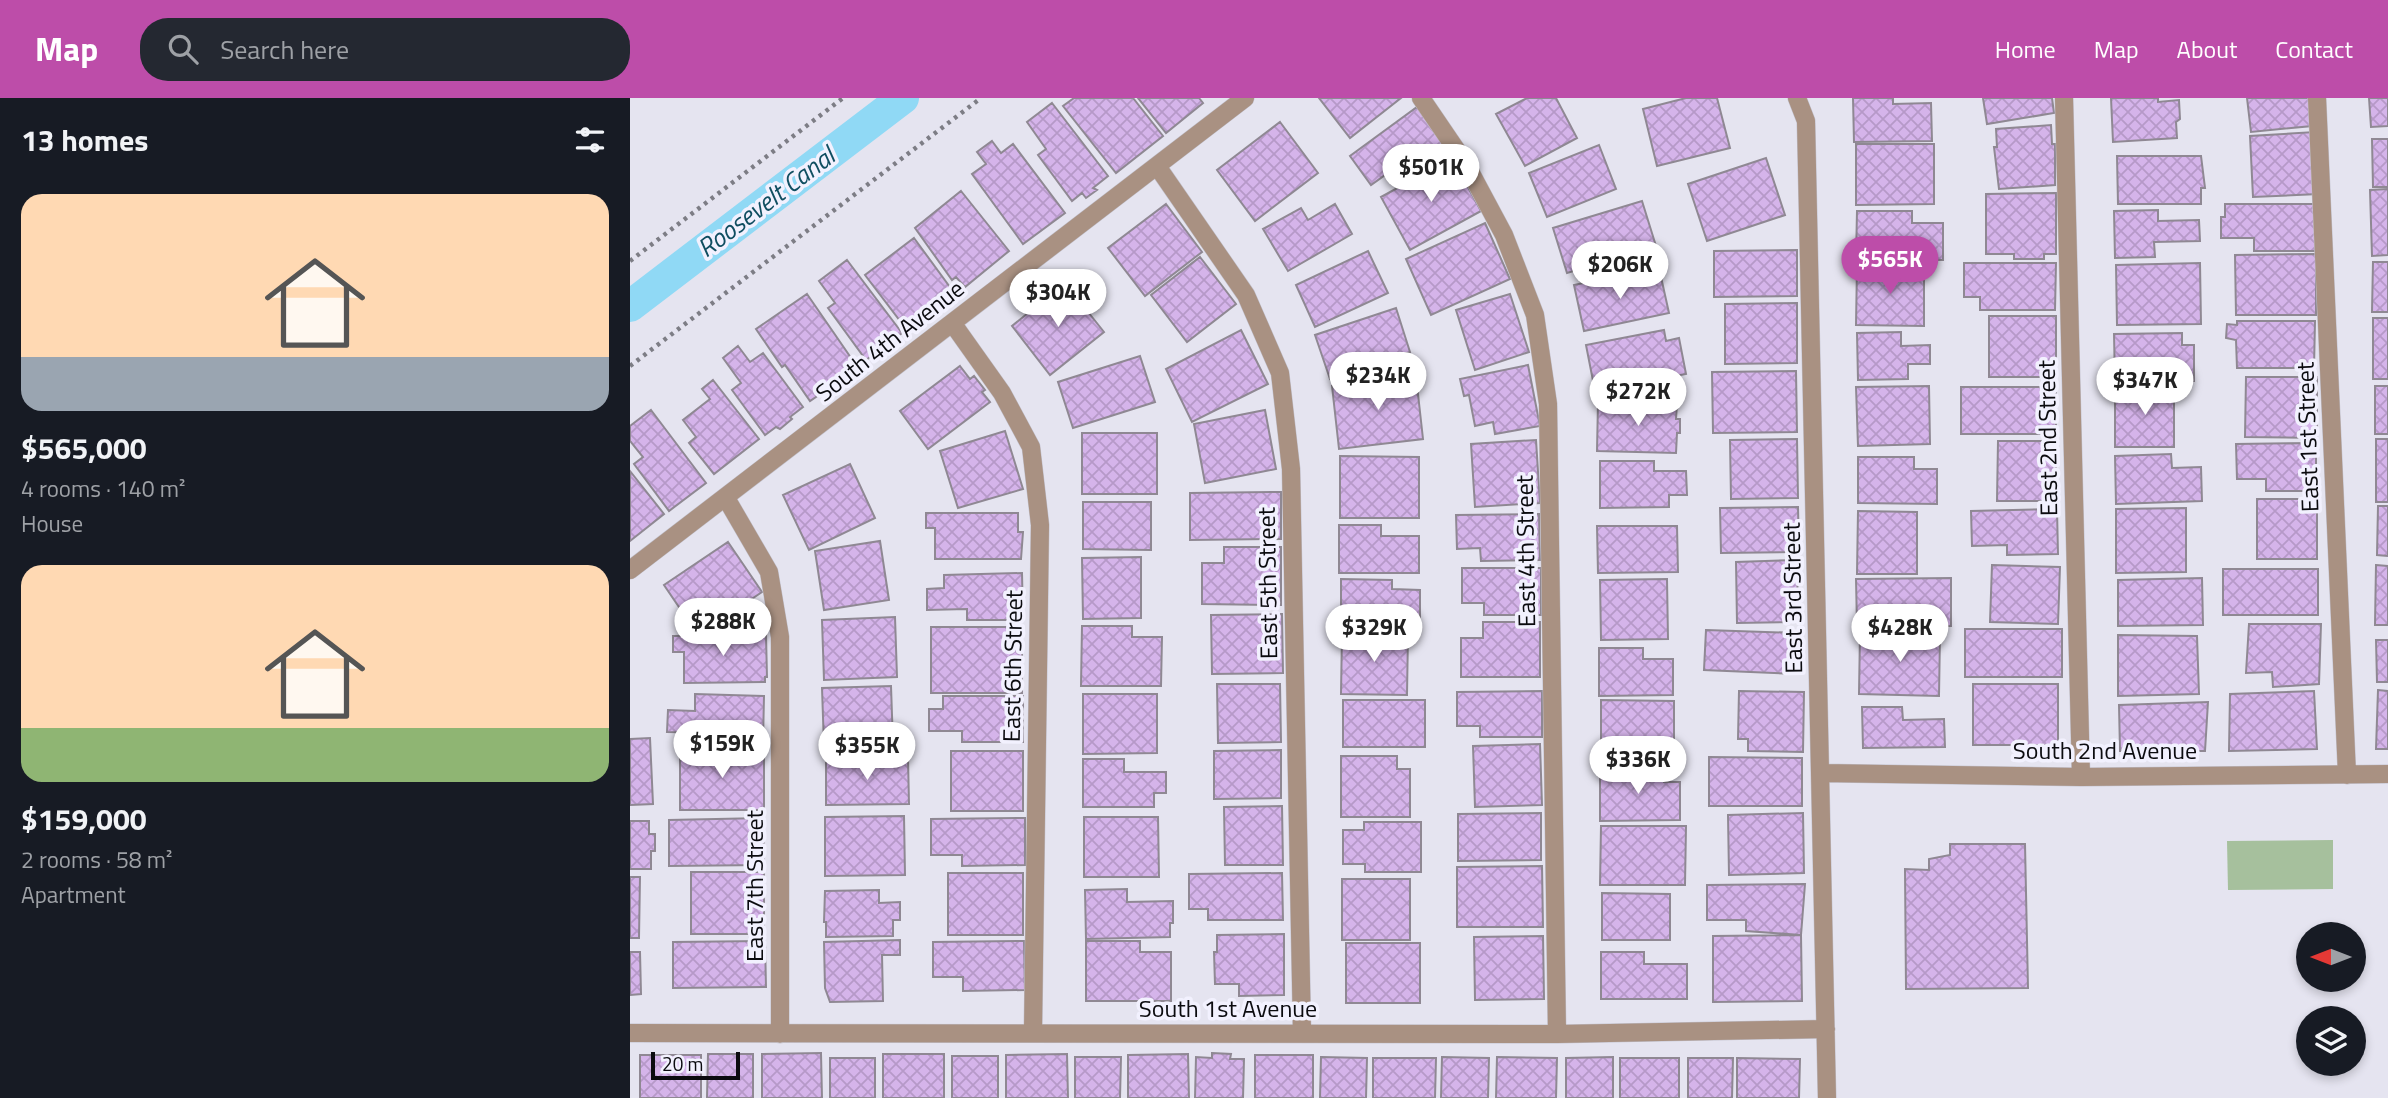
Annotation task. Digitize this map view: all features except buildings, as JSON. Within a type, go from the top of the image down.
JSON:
[{"type":"lane","name":"South 4th Avenue","points":[[630,570],[1245,98]]},
{"type":"lane","name":"East 4th Street","points":[[1421,98],[1466,164],[1504,235],[1535,315],[1547,392],[1557,1034]]},
{"type":"lane","name":"East 3rd Street","points":[[1797,98],[1806,121],[1827,1098]]},
{"type":"lane","name":"East 2nd Street","points":[[2064,98],[2081,777]]},
{"type":"lane","name":"East 1st Street","points":[[2317,98],[2347,775]]},
{"type":"lane","name":"East 5th Street","points":[[1157,166],[1246,295],[1280,373],[1290,469],[1302,1034]]},
{"type":"lane","name":"East 6th Street","points":[[953,324],[1002,393],[1031,447],[1040,525],[1033,1031]]},
{"type":"lane","name":"East 7th Street","points":[[726,498],[769,572],[780,637],[780,1034]]},
{"type":"lane","name":"South 2nd Avenue","points":[[1821,773],[2081,777],[2388,774]]},
{"type":"lane","name":"South 1st Avenue","points":[[630,1032],[1557,1034],[1826,1029]]},
{"type":"path","points":[[630,261],[844,98]]},
{"type":"path","points":[[630,366],[981,98]]},
{"type":"green space","points":[[2333,840],[2333,889],[2228,890],[2227,841]]},
{"type":"waterway","name":"Roosevelt Canal","points":[[630,306],[903,98]]}]
